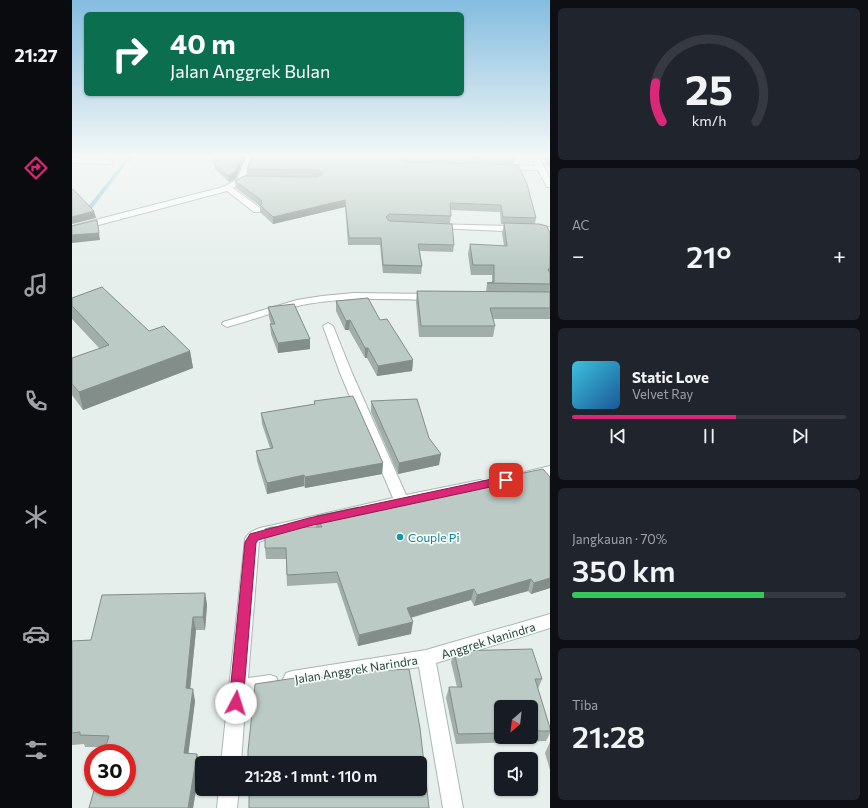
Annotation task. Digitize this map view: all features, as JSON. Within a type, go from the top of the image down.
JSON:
[{"type":"street","points":[[72,229],[94,222],[213,193]]},
{"type":"street","points":[[234,193],[257,210]]},
{"type":"street","points":[[426,226],[550,230]]},
{"type":"street","points":[[227,324],[305,302],[330,298],[384,296],[440,297]]},
{"type":"street","points":[[328,326],[349,380],[402,502]]},
{"type":"street","points":[[519,477],[550,471]]},
{"type":"street","points":[[232,756],[252,539],[267,532],[495,482]]},
{"type":"street","name":"Anggrek Nanindra","points":[[426,658],[550,621]]},
{"type":"street","points":[[426,658],[453,808]]},
{"type":"street","name":"Jalan Anggrek Narindra","points":[[238,688],[426,658]]},
{"type":"street","points":[[227,808],[228,796]]},
{"type":"building","points":[[72,193],[77,193],[94,211],[72,217]]},
{"type":"building","points":[[251,193],[529,193],[536,218],[503,217],[501,205],[450,203],[451,216],[389,214],[386,217],[389,221],[452,224],[454,245],[418,244],[422,266],[383,265],[381,238],[349,238],[345,200],[273,217],[260,205],[262,204],[261,200]]},
{"type":"building","points":[[97,220],[99,233],[72,235],[72,226]]},
{"type":"building","points":[[504,223],[539,224],[547,226],[550,233],[550,269],[548,269],[550,273],[550,284],[487,283],[494,282],[494,265],[473,265],[470,244],[507,246]]},
{"type":"building","points":[[102,287],[149,331],[164,326],[190,351],[79,392],[72,384],[72,358],[109,345],[72,306],[72,298]]},
{"type":"building","points":[[417,291],[550,292],[550,308],[490,308],[495,326],[421,326]]},
{"type":"building","points":[[368,298],[380,320],[387,319],[413,360],[378,366],[368,348],[365,348],[350,320],[346,321],[336,301]]},
{"type":"building","points":[[294,304],[310,339],[278,343],[270,324],[275,324],[268,307]]},
{"type":"building","points":[[353,396],[383,463],[305,477],[304,475],[267,483],[256,451],[273,448],[261,413],[315,404],[314,401]]},
{"type":"building","points":[[417,399],[429,438],[441,454],[399,463],[371,401]]},
{"type":"building","points":[[543,469],[550,477],[550,578],[534,583],[531,579],[477,595],[474,589],[407,608],[413,622],[359,635],[337,572],[287,575],[286,548],[265,548],[265,529],[272,527],[322,527],[316,516],[359,507],[362,513],[405,500],[406,503],[468,489],[465,485]]},
{"type":"building","points":[[205,593],[203,617],[193,617],[186,688],[193,689],[184,753],[197,754],[195,756],[195,766],[188,808],[89,808],[92,796],[136,796],[136,744],[107,744],[109,736],[80,735],[80,732],[72,733],[72,641],[91,640],[102,595]]},
{"type":"building","points":[[532,649],[542,679],[535,679],[550,731],[538,731],[538,700],[494,700],[494,733],[458,734],[449,687],[462,687],[454,651]]},
{"type":"building","points":[[409,669],[420,728],[423,756],[248,756],[255,684],[302,677],[338,678],[338,673]]},
{"type":"building","points":[[427,790],[429,808],[249,808],[249,796],[427,796]]},
{"type":"waterway","points":[[84,215],[102,193]]},
{"type":"place","name":"Couple Pi","points":[[400,537]]},
{"type":"route","points":[[236,703],[250,542],[254,537],[267,532],[309,522],[506,480]]}]
